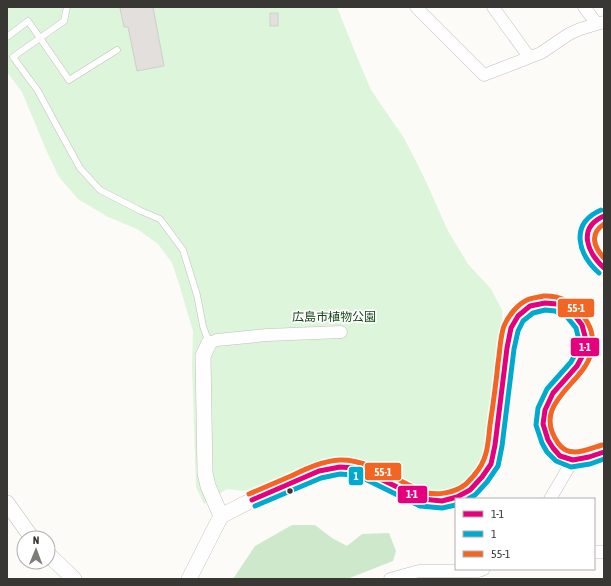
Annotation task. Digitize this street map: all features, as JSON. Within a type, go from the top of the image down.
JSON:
[{"type":"street","points":[[416,7],[484,75],[541,53],[569,34],[600,23],[584,7]]},
{"type":"street","points":[[493,7],[529,57]]},
{"type":"street","points":[[604,216],[595,221],[590,228],[587,234],[587,241],[588,248],[592,256],[604,268]]},
{"type":"street","points":[[189,579],[221,516],[252,500],[319,471],[340,467],[354,468],[368,473],[422,499],[442,501],[457,497],[470,490],[491,464],[511,328],[518,316],[530,306],[545,303],[557,304],[572,312],[582,325],[586,340],[584,353],[577,366],[553,393],[545,410],[543,424],[548,440],[560,456],[573,460],[604,452]]},
{"type":"street","points":[[221,516],[208,486],[205,473],[203,356],[209,343],[217,340],[267,335],[341,332]]},
{"type":"street","points":[[551,498],[573,460]]},
{"type":"street","points":[[7,503],[26,530]]},
{"type":"street","points":[[56,562],[74,579]]},
{"type":"street","points":[[390,579],[419,571],[481,573]]},
{"type":"lane","points":[[67,7],[64,22],[13,57],[38,90],[80,168],[100,190],[140,211],[160,219],[183,250],[197,295],[203,326],[209,343]]},
{"type":"lane","points":[[7,37],[28,22],[69,80],[117,50]]},
{"type":"green space","name":"広島市植物公園","points":[[7,7],[337,7],[371,90],[404,138],[423,175],[448,231],[468,264],[491,289],[502,310],[504,339],[485,464],[469,484],[442,496],[419,491],[398,479],[361,462],[347,458],[327,460],[244,491],[227,489],[204,504],[196,487],[192,366],[193,331],[172,263],[158,244],[137,229],[108,217],[78,199],[59,177],[22,92],[7,72]]},
{"type":"green space","points":[[292,525],[315,525],[332,538],[347,546],[362,534],[389,533],[396,551],[393,561],[347,579],[233,579],[255,546]]},
{"type":"building","points":[[153,7],[164,66],[137,71],[128,27],[124,27],[120,8]]},
{"type":"building","points":[[270,13],[278,13],[278,26],[270,26]]},
{"type":"transit line","name":"1","points":[[599,273],[586,257],[580,240],[584,223],[591,216],[601,210]]},
{"type":"transit line","name":"1-1","points":[[604,216],[590,227],[588,234],[589,248],[604,268]]},
{"type":"transit line","name":"55-1","points":[[604,224],[599,228],[595,236],[596,245],[604,258]]},
{"type":"transit line","name":"55-1","points":[[249,494],[314,466],[340,460],[349,460],[367,465],[423,492],[440,494],[451,492],[462,487],[471,479],[483,463],[487,451],[504,326],[511,314],[520,304],[529,299],[544,296],[564,300],[577,308],[589,326],[593,341],[591,353],[586,364],[579,375],[554,405],[550,416],[551,429],[558,443],[567,451],[584,451],[602,445]]},
{"type":"transit line","name":"1-1","points":[[252,500],[319,471],[340,467],[354,468],[368,473],[422,499],[442,501],[457,497],[470,490],[491,464],[511,328],[518,316],[530,306],[545,303],[557,304],[572,312],[582,325],[586,340],[584,353],[577,366],[553,393],[545,410],[543,424],[548,440],[560,456],[573,460],[604,452]]},
{"type":"transit line","name":"1","points":[[470,498],[475,495],[487,482],[498,466],[502,446],[514,349],[518,331],[523,321],[533,313],[545,310],[555,311],[567,317],[576,328],[579,340],[577,351],[571,362],[547,389],[538,408],[536,425],[542,443],[547,452],[556,461],[571,467],[590,464],[604,459]]},
{"type":"transit line","name":"1","points":[[255,506],[321,478],[340,474],[353,475],[365,479],[420,506],[442,508],[455,505]]}]
